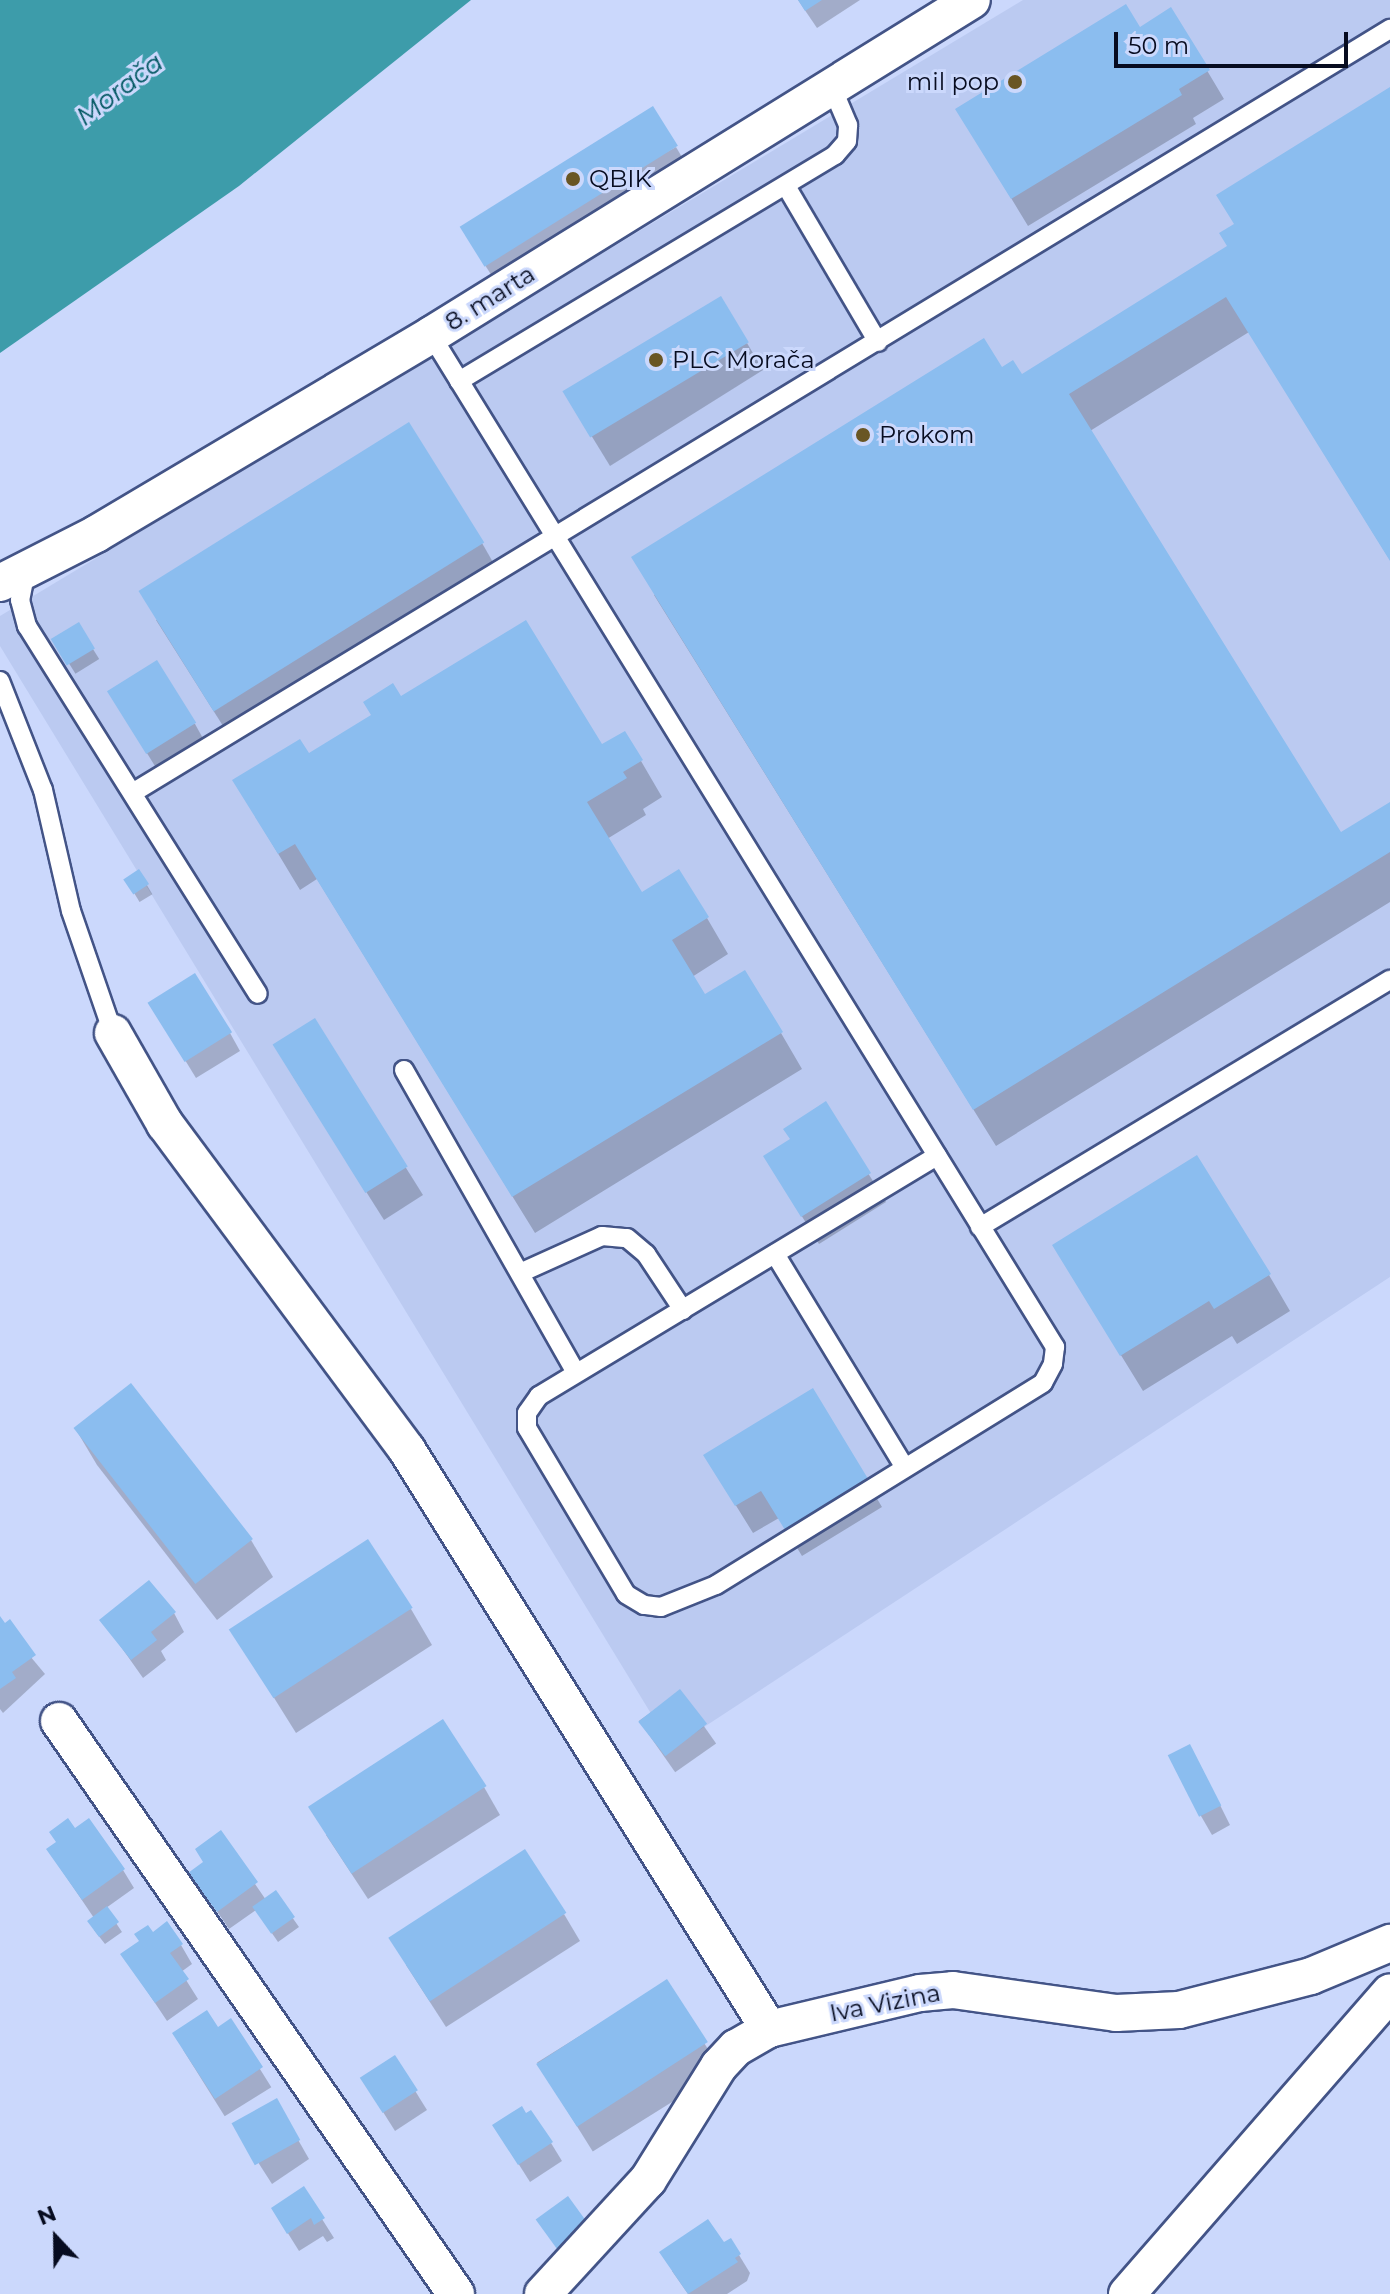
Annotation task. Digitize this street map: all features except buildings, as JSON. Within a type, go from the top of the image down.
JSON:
[{"type":"street","name":"8. marta","points":[[13,577],[431,335],[972,0]]},
{"type":"street","points":[[113,1033],[165,1124],[407,1450],[769,2029]]},
{"type":"street","points":[[59,1721],[456,2294]]},
{"type":"street","name":"Iva Vizina","points":[[543,2294],[648,2180],[719,2066],[736,2048],[769,2029],[920,1993],[953,1990],[1116,2013],[1179,2010],[1311,1976],[1390,1943]]},
{"type":"street","points":[[1127,2294],[1390,1993]]},
{"type":"lane","points":[[134,792],[1390,29]]},
{"type":"lane","points":[[459,381],[786,186],[847,141],[848,125],[831,85]]},
{"type":"lane","points":[[786,186],[878,342]]},
{"type":"lane","points":[[431,335],[557,534],[1055,1347],[1053,1364],[1043,1383],[716,1585],[661,1607],[644,1605],[626,1594],[527,1428],[527,1413],[539,1396],[937,1156]]},
{"type":"lane","points":[[13,577],[27,626],[258,994]]},
{"type":"lane","points":[[0,681],[43,790],[71,911],[113,1033]]},
{"type":"lane","points":[[980,1227],[1390,980]]},
{"type":"lane","points":[[404,1070],[576,1373]]},
{"type":"lane","points":[[520,1273],[602,1236],[627,1238],[646,1254],[683,1310]]},
{"type":"lane","points":[[775,1254],[905,1468]]},
{"type":"shaded area","points":[[1023,0],[1390,0],[1390,1277],[672,1748],[0,646],[0,616]]},
{"type":"water","name":"Morača","points":[[0,0],[471,0],[239,186],[0,353]]},
{"type":"place","name":"mil pop","points":[[1015,82]]},
{"type":"place","name":"QBIK","points":[[573,179]]},
{"type":"place","name":"PLC Morača","points":[[656,360]]},
{"type":"place","name":"Prokom","points":[[863,435]]}]
